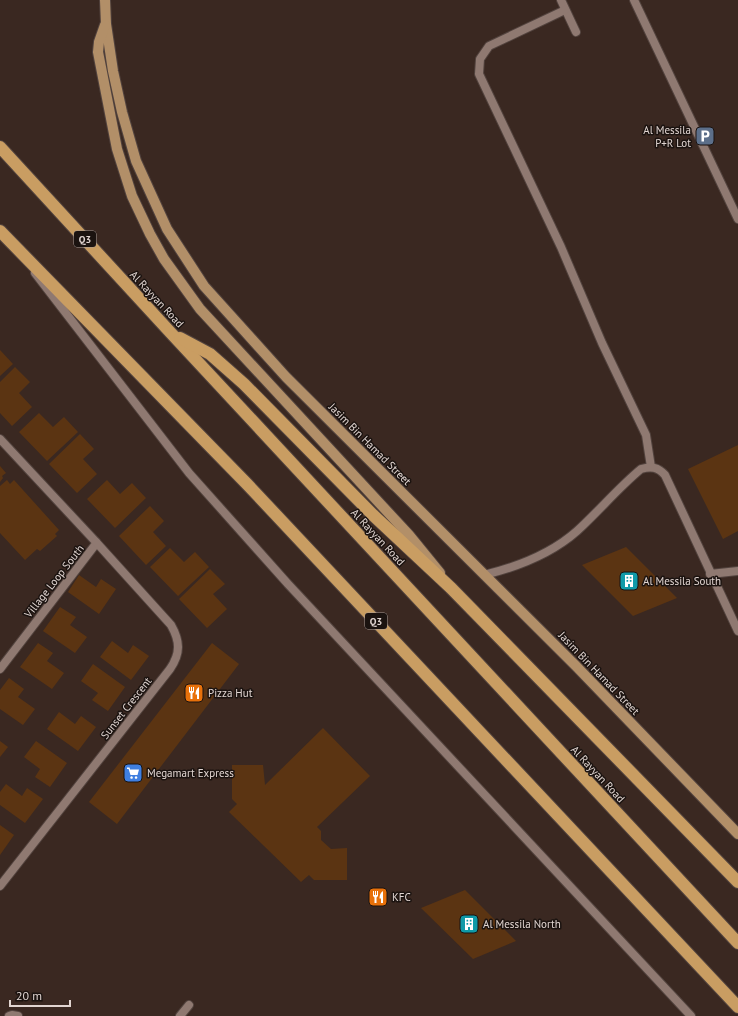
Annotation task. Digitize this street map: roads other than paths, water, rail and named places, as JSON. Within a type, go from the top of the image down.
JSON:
[{"type":"highway","name":"Al Rayyan Road","points":[[0,147],[738,943]]},
{"type":"highway","name":"Q3","points":[[4,235],[247,484],[738,1007]]},
{"type":"highway","points":[[170,332],[210,354],[244,384],[373,515],[451,588],[738,882]]},
{"type":"main road","name":"Jasim Bin Hamad Street","points":[[105,0],[106,24],[113,71],[122,112],[136,161],[166,229],[192,270],[217,302],[286,377],[576,666],[738,834]]},
{"type":"main road","points":[[106,24],[99,42],[98,52],[117,149],[132,196],[164,260],[200,309],[409,535],[430,559],[451,588]]},
{"type":"street","points":[[560,0],[576,32]]},
{"type":"street","points":[[634,0],[738,219]]},
{"type":"street","points":[[565,10],[489,46],[480,59],[479,74],[561,247],[602,343],[646,435],[651,467]]},
{"type":"street","points":[[4,235],[189,473],[288,584],[684,1013],[691,1016]]},
{"type":"street","name":"Village Loop South","points":[[0,439],[96,542],[0,669]]},
{"type":"street","points":[[484,575],[513,567],[552,549],[575,532],[641,469],[651,467],[657,468],[665,476],[738,632]]},
{"type":"street","name":"Sunset Crescent","points":[[0,886],[170,669],[178,655],[178,639],[171,625],[96,542]]},
{"type":"street","points":[[710,574],[738,571]]},
{"type":"street","points":[[180,1016],[189,1005]]},
{"type":"street","points":[[9,1016],[12,1014],[18,1016]]},
{"type":"place","name":"Al Messila P+R Lot","points":[[705,136]]},
{"type":"place","name":"Al Messila South","points":[[629,581]]},
{"type":"place","name":"Pizza Hut","points":[[194,693]]},
{"type":"place","name":"Megamart Express","points":[[133,773]]},
{"type":"place","name":"KFC","points":[[378,897]]},
{"type":"place","name":"Al Messila North","points":[[469,924]]}]
